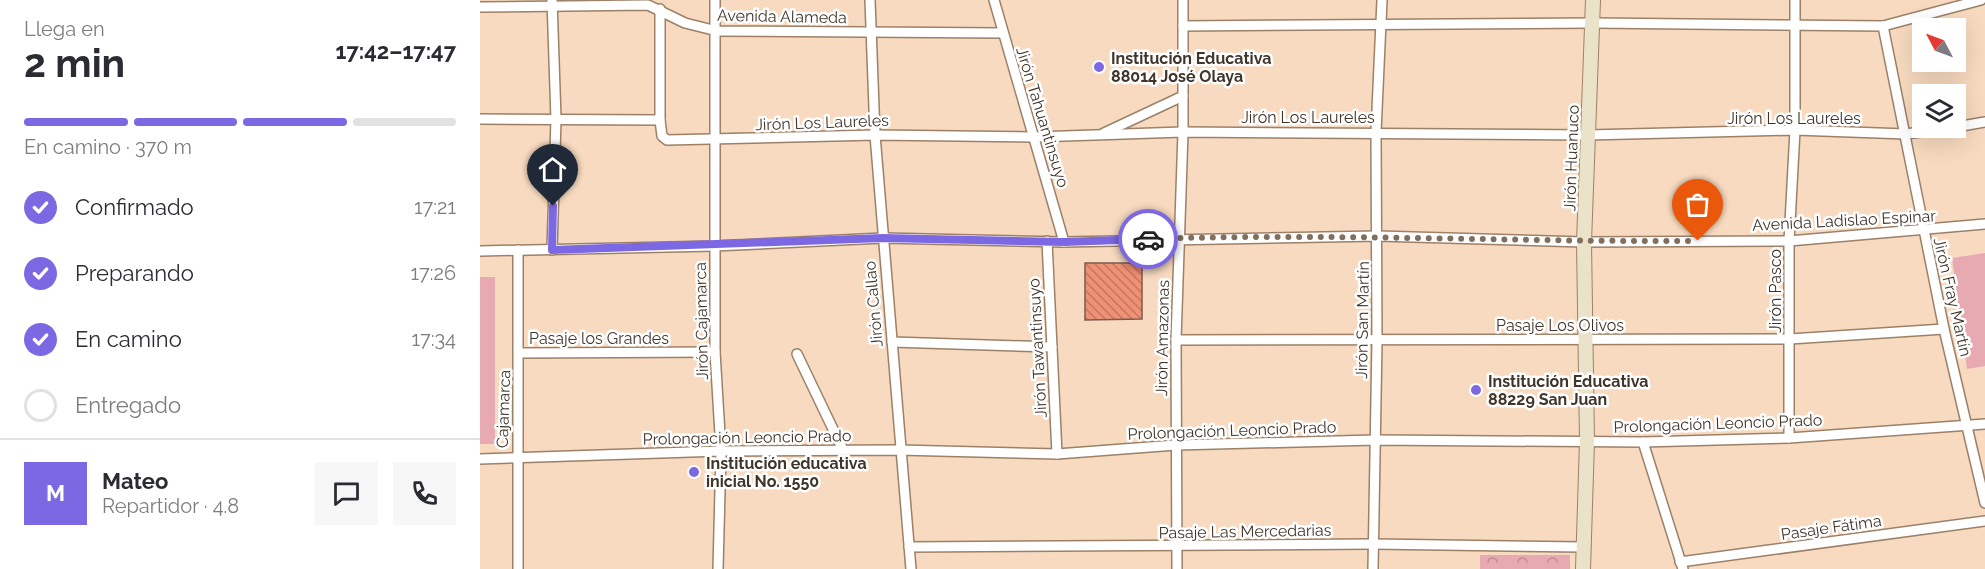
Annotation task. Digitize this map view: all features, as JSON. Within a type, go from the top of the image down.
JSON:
[{"type":"main road","name":"Jirón Huanuco","points":[[1582,569],[1587,441],[1584,242],[1594,23],[1593,0]]},
{"type":"street","name":"Jirón Cajamarca","points":[[715,0],[717,31],[715,352],[721,451],[718,569]]},
{"type":"street","name":"Jirón Callao","points":[[870,0],[875,135],[899,450],[911,569]]},
{"type":"street","name":"Jirón Tahuantinsuyo","points":[[994,0],[1064,242]]},
{"type":"street","name":"Jirón Amazonas","points":[[1178,569],[1176,340],[1183,132],[1183,0]]},
{"type":"street","name":"Jirón San Martín","points":[[1373,569],[1378,236],[1376,132],[1383,27],[1382,0]]},
{"type":"street","name":"Jirón Pasco","points":[[1789,438],[1789,241],[1795,130],[1795,0]]},
{"type":"street","points":[[1183,26],[1383,27],[1594,23],[1795,27],[1883,26],[1981,0]]},
{"type":"street","name":"Avenida Alameda","points":[[480,7],[552,3],[648,5],[685,23],[717,31],[1002,33]]},
{"type":"street","points":[[552,3],[556,119],[552,250]]},
{"type":"street","points":[[480,119],[660,120],[660,9]]},
{"type":"street","name":"Jirón Fray Martín","points":[[1883,26],[1906,134],[1923,231],[1985,503]]},
{"type":"street","points":[[1099,135],[1183,96]]},
{"type":"street","name":"Jirón Los Laureles","points":[[660,120],[662,136],[667,140],[875,135],[1035,138],[1183,132],[1588,135],[1795,130],[1912,133]]},
{"type":"street","points":[[1966,125],[1985,122]]},
{"type":"street","name":"Avenida Ladislao Espinar","points":[[480,251],[714,246],[883,238],[1064,242],[1179,238],[1378,236],[1584,242],[1789,241],[1985,224]]},
{"type":"street","name":"Jirón Tawantinsuyo","points":[[1047,241],[1057,453]]},
{"type":"street","name":"Cajamarca","points":[[518,250],[520,353],[517,458],[518,569]]},
{"type":"street","name":"Pasaje Los Olivos","points":[[1176,340],[1790,339],[1944,329]]},
{"type":"street","points":[[892,342],[1052,347]]},
{"type":"street","name":"Pasaje los Grandes","points":[[520,353],[715,352]]},
{"type":"street","points":[[797,354],[843,450]]},
{"type":"street","name":"Prolongación Leoncio Prado","points":[[480,459],[721,451],[899,450],[1057,453],[1176,445],[1375,440],[1643,442],[1789,438],[1985,424]]},
{"type":"street","points":[[1643,442],[1682,566]]},
{"type":"street","name":"Pasaje Fátima","points":[[1682,566],[1985,521]]},
{"type":"street","name":"Pasaje Las Mercedarias","points":[[909,547],[1374,544],[1582,547]]},
{"type":"green space","points":[[1985,253],[1985,366],[1967,369],[1952,258]]},
{"type":"green space","points":[[480,277],[495,277],[495,444],[480,444]]},
{"type":"green space","points":[[1480,555],[1570,555],[1570,569],[1480,569]]},
{"type":"building","points":[[1085,263],[1142,263],[1142,319],[1085,320]]},
{"type":"way so far","points":[[1148,239],[1378,236],[1584,242],[1698,241]]},
{"type":"place","name":"Institución Educativa 88014 José Olaya","points":[[1099,67]]},
{"type":"place","name":"Institución Educativa 88229 San Juan","points":[[1476,390]]},
{"type":"place","name":"Institución educativa inicial No. 1550","points":[[694,472]]},
{"type":"route","points":[[553,206],[552,250],[714,246],[883,238],[1064,242],[1148,239]]}]
